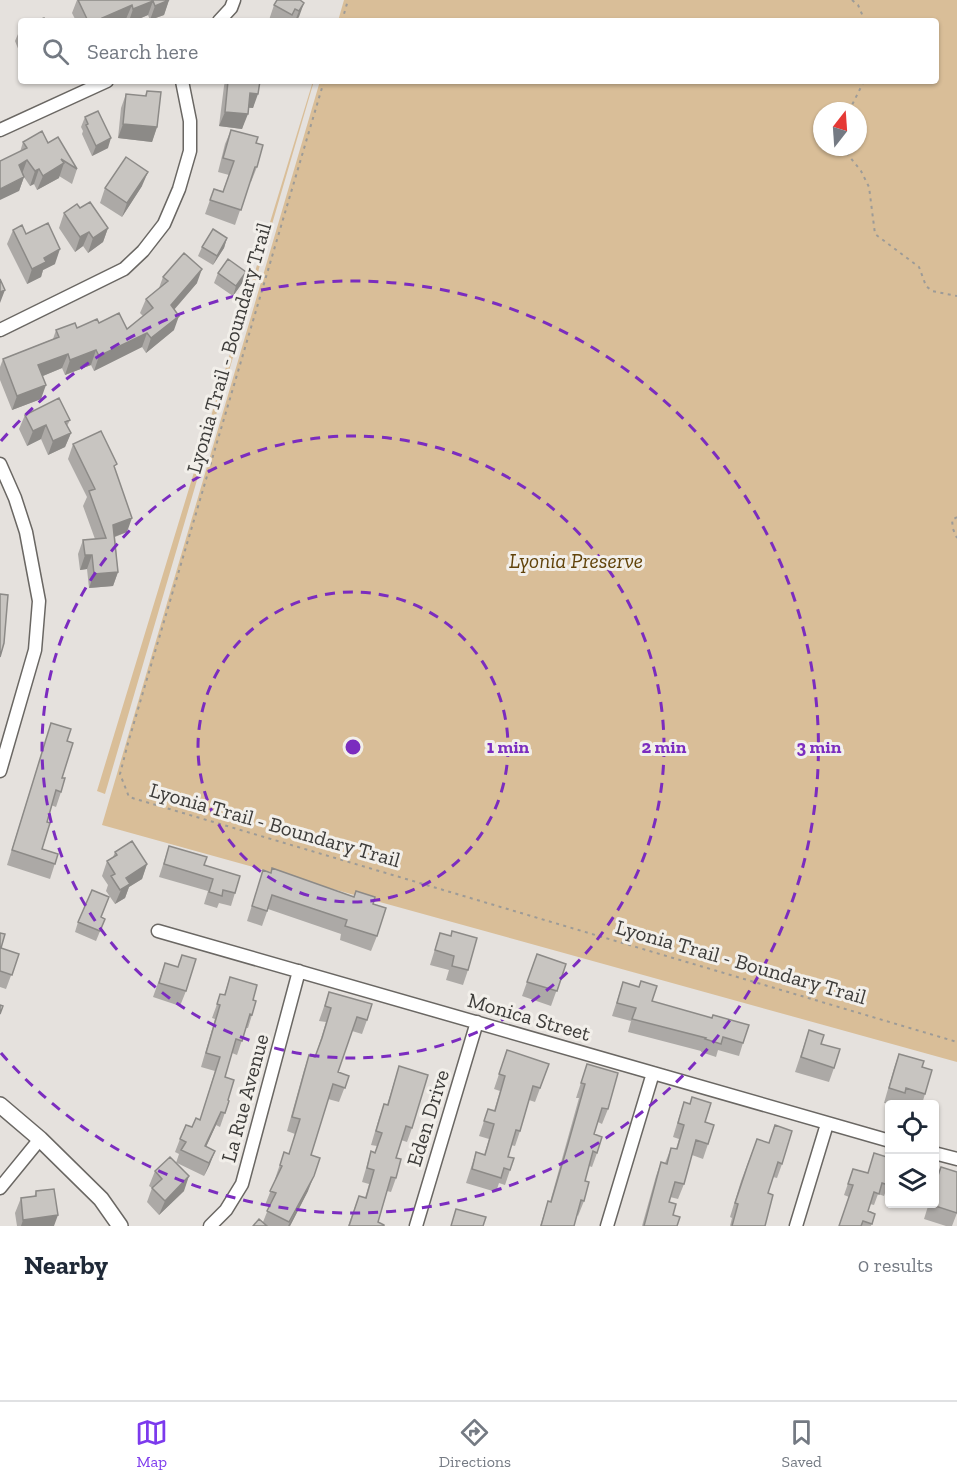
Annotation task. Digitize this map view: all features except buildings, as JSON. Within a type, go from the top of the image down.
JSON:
[{"type":"street","points":[[222,18],[231,8],[234,0]]},
{"type":"street","points":[[0,130],[100,84]]},
{"type":"street","points":[[0,330],[124,269],[143,251],[164,224],[179,189],[190,151],[190,121],[183,84]]},
{"type":"street","points":[[0,464],[15,498],[26,532],[39,601],[35,650],[0,771]]},
{"type":"street","name":"Monica Street","points":[[158,931],[885,1140]]},
{"type":"street","name":"La Rue Avenue","points":[[210,1226],[226,1210],[242,1184],[299,971]]},
{"type":"street","name":"Eden Drive","points":[[416,1226],[477,1022]]},
{"type":"street","points":[[607,1226],[653,1073]]},
{"type":"street","points":[[0,1105],[40,1139],[101,1199],[120,1226]]},
{"type":"street","points":[[796,1226],[827,1124]]},
{"type":"street","points":[[0,1188],[40,1139]]},
{"type":"street","points":[[938,1154],[957,1159]]},
{"type":"path","points":[[343,18],[348,0]]},
{"type":"path","points":[[852,0],[858,5],[864,18]]},
{"type":"path","name":"Lyonia Trail - Boundary Trail","points":[[323,84],[128,743],[120,774],[129,797],[957,1042]]},
{"type":"path","points":[[854,102],[862,84]]},
{"type":"path","points":[[849,156],[861,171],[869,187],[875,234],[919,267],[926,286],[932,291],[957,296]]},
{"type":"path","points":[[957,517],[952,520],[952,524],[957,538]]},
{"type":"green space","name":"Lyonia Preserve","points":[[344,0],[957,0],[957,1062],[102,825],[319,84],[939,84],[939,18],[339,18]]},
{"type":"green space","points":[[312,84],[313,84],[105,794],[97,791]]}]
